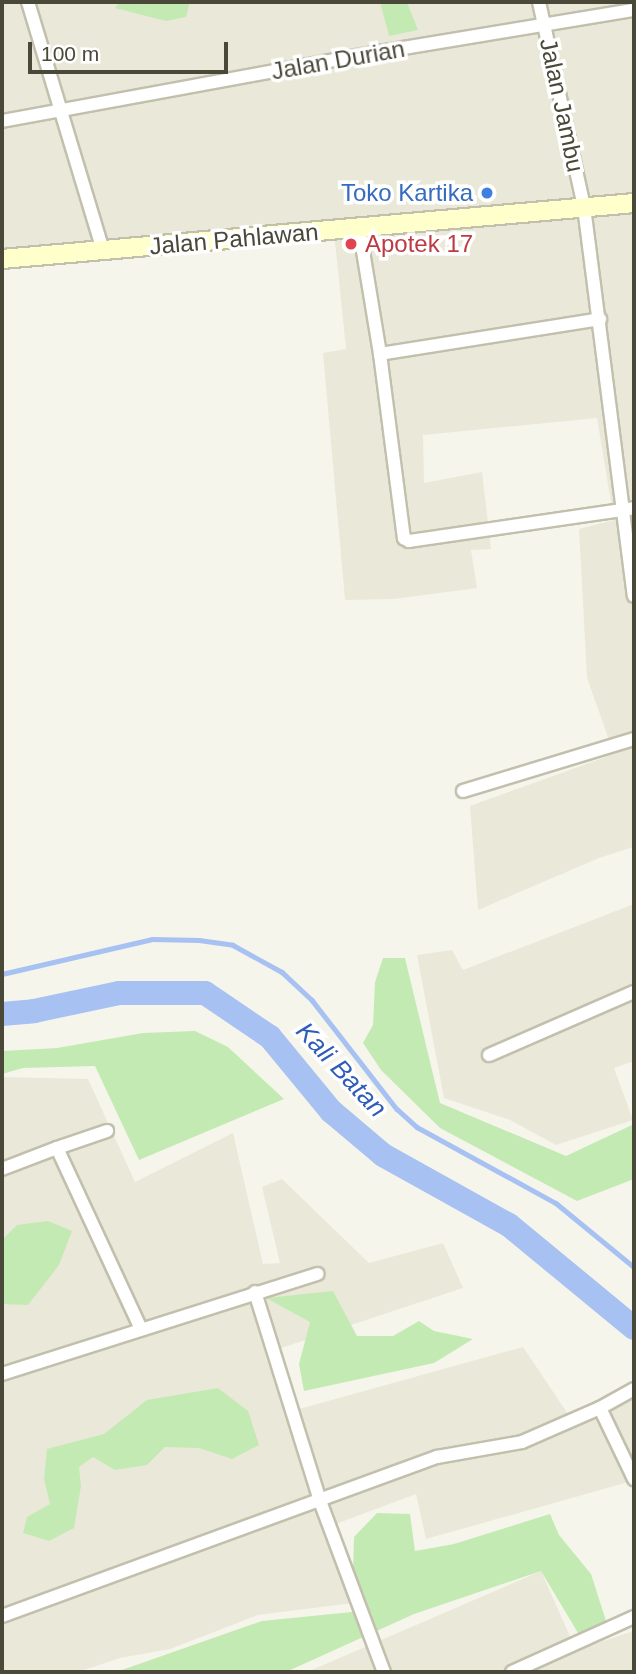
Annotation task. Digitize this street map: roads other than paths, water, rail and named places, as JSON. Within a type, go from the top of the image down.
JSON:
[{"type":"main road","name":"Jalan Pahlawan","points":[[2,259],[634,203]]},
{"type":"street","points":[[28,2],[103,250]]},
{"type":"street","name":"Jalan Jambu","points":[[539,2],[584,207],[629,509],[634,596]]},
{"type":"street","name":"Jalan Durian","points":[[2,121],[359,55],[634,9]]},
{"type":"street","points":[[359,227],[380,354],[404,538],[409,541],[629,509]]},
{"type":"street","points":[[380,354],[600,319]]},
{"type":"street","points":[[463,791],[634,739]]},
{"type":"street","points":[[489,1055],[634,992]]},
{"type":"street","points":[[2,1169],[107,1131]]},
{"type":"street","points":[[57,1148],[141,1329]]},
{"type":"street","points":[[2,1374],[317,1274]]},
{"type":"street","points":[[255,1292],[320,1501],[384,1672]]},
{"type":"street","points":[[2,1616],[437,1457],[522,1442],[600,1408],[634,1389]]},
{"type":"street","points":[[600,1408],[634,1479]]},
{"type":"street","points":[[512,1672],[634,1617]]},
{"type":"waterway","points":[[2,974],[152,939],[199,940],[233,945],[282,972],[312,1000],[397,1109],[417,1127],[556,1203],[634,1267]]},
{"type":"waterway","name":"Kali Batan","points":[[2,1014],[34,1011],[119,993],[205,993],[270,1037],[331,1111],[383,1155],[509,1225],[634,1328]]},
{"type":"place","name":"Toko Kartika","points":[[487,193]]},
{"type":"place","name":"Apotek 17","points":[[351,244]]}]
